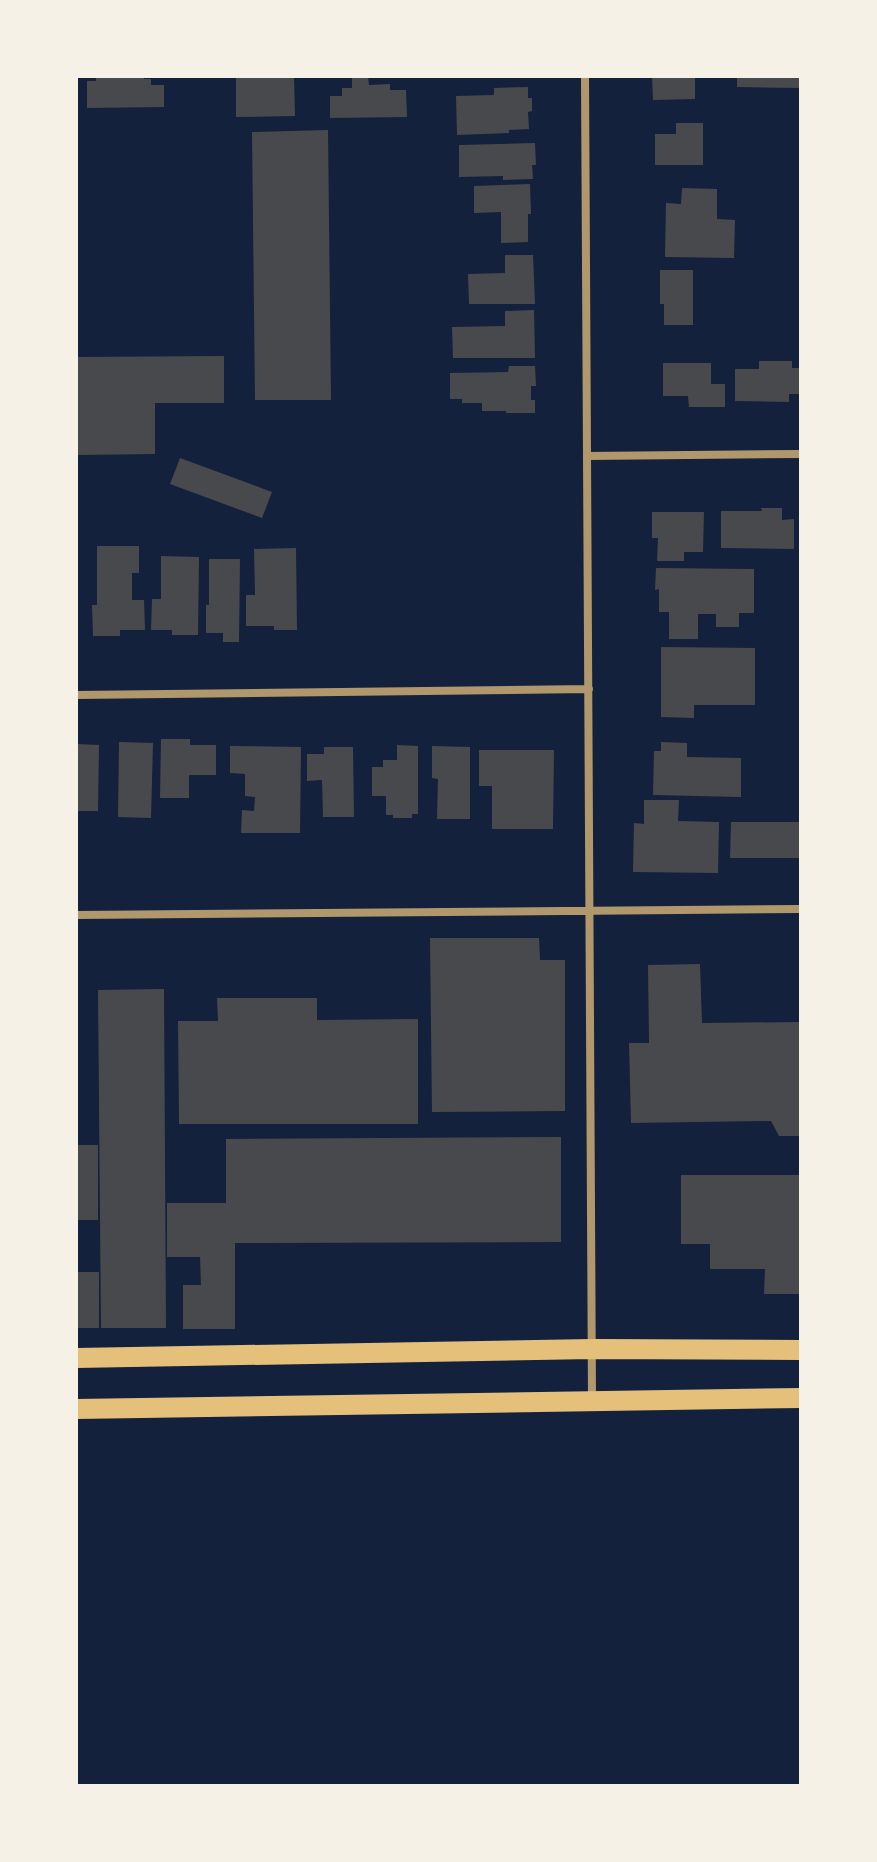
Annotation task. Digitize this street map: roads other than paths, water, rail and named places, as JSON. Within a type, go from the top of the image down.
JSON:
[{"type":"highway","points":[[76,1358],[592,1349],[801,1350]]},
{"type":"highway","points":[[76,1409],[801,1398]]},
{"type":"street","points":[[585,76],[592,1402]]},
{"type":"street","points":[[587,456],[801,454]]},
{"type":"street","points":[[76,695],[589,689]]},
{"type":"street","points":[[76,915],[801,909]]}]
